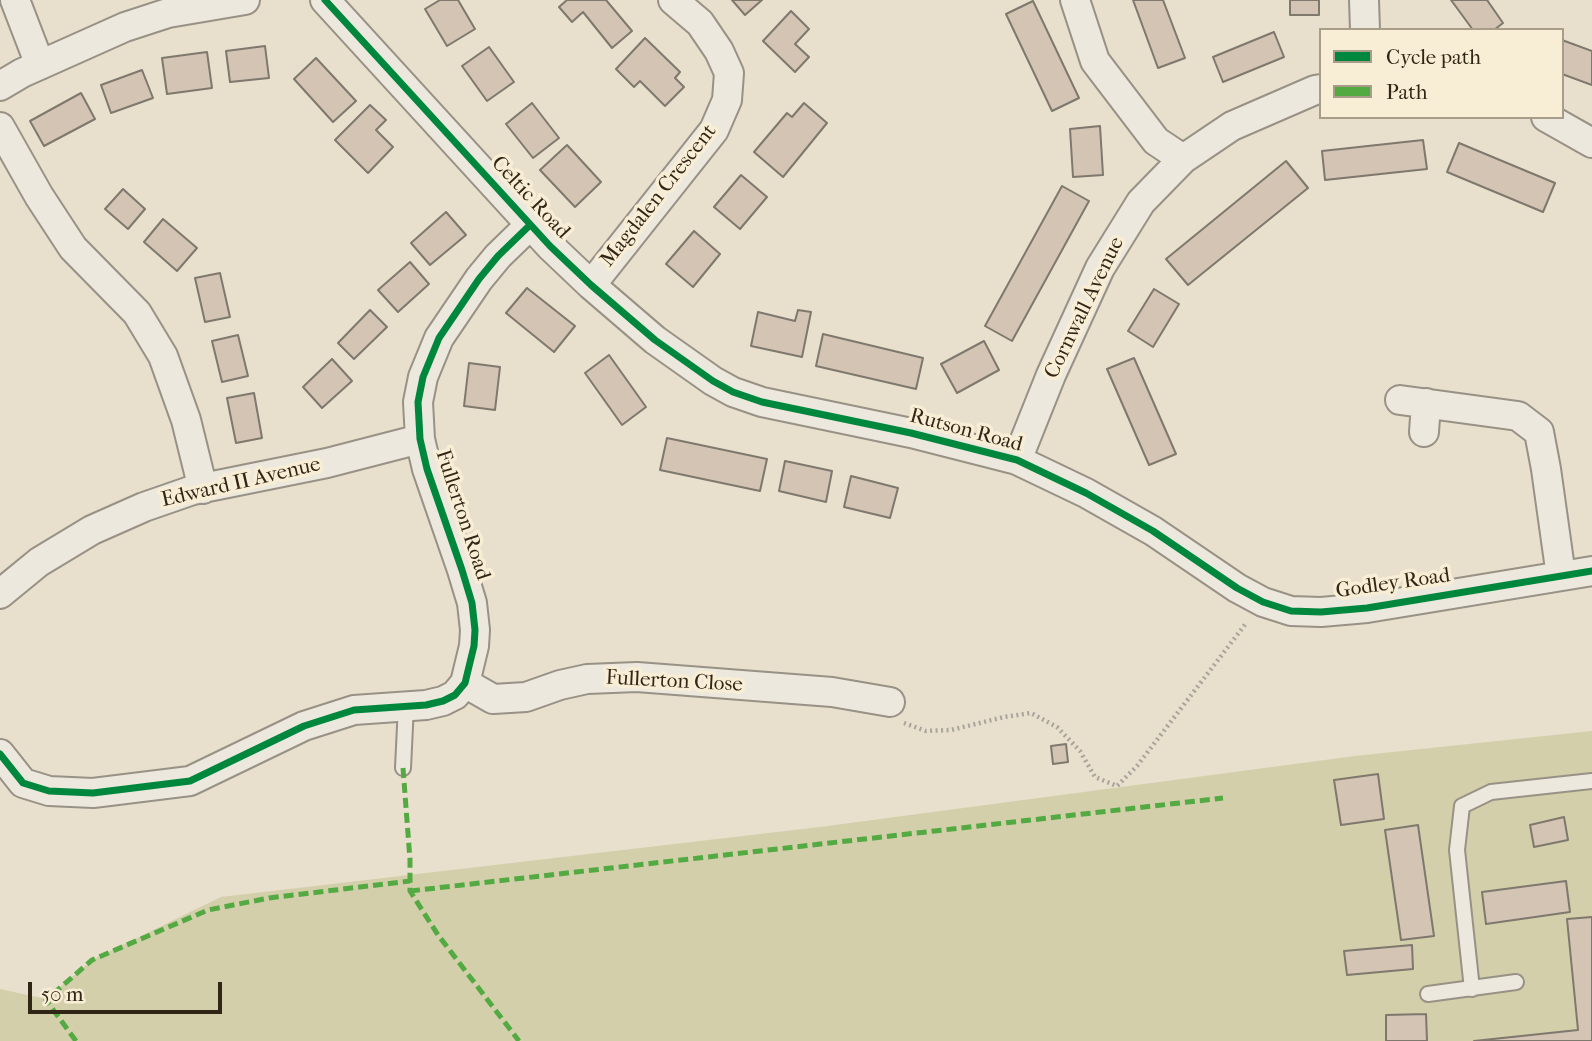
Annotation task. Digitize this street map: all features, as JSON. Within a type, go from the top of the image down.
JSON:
[{"type":"street","points":[[15,0],[40,65]]},
{"type":"street","points":[[0,86],[125,27],[168,13],[245,0]]},
{"type":"street","name":"Celtic Road","points":[[325,0],[530,225],[590,285],[654,340],[712,381],[733,392]]},
{"type":"street","name":"Magdalen Crescent","points":[[590,285],[714,130],[727,100],[729,73],[719,51],[700,23],[673,0]]},
{"type":"street","points":[[1074,0],[1094,61],[1156,141],[1183,159]]},
{"type":"street","points":[[1364,0],[1365,28]]},
{"type":"street","name":"Cornwall Avenue","points":[[1017,460],[1051,375],[1100,268],[1141,202],[1183,159],[1232,126],[1319,89]]},
{"type":"street","points":[[1549,119],[1592,144]]},
{"type":"street","points":[[0,127],[39,196],[73,248],[137,313],[163,356],[186,420],[203,489]]},
{"type":"street","name":"Fullerton Road","points":[[465,682],[474,646],[472,603],[426,469],[420,439],[418,402],[423,377],[439,338],[478,279],[530,225]]},
{"type":"street","name":"Rutson Road","points":[[733,392],[762,402],[911,433],[1017,460],[1142,524],[1209,568]]},
{"type":"street","points":[[1424,432],[1413,402],[1518,416],[1539,432],[1562,576]]},
{"type":"street","name":"Edward II Avenue","points":[[0,594],[39,562],[92,530],[144,507],[203,489],[327,463],[420,439]]},
{"type":"street","name":"Godley Road","points":[[1209,568],[1263,602],[1291,611],[1321,612],[1355,609],[1592,571]]},
{"type":"street","name":"Fullerton Close","points":[[465,682],[493,699],[526,697],[587,679],[638,677],[832,692],[890,702]]},
{"type":"street","points":[[0,754],[23,783],[49,791],[93,793],[190,781],[304,726],[354,710],[426,705],[443,701],[455,695],[465,682]]},
{"type":"lane","points":[[403,768],[406,705]]},
{"type":"lane","points":[[1472,989],[1457,849],[1462,806],[1491,792],[1592,781]]},
{"type":"lane","points":[[1428,995],[1516,982]]},
{"type":"path","points":[[890,702],[903,723],[926,731],[951,730],[1031,713],[1057,727],[1080,751],[1095,777],[1117,786],[1138,766],[1263,602]]},
{"type":"shaded area","points":[[1592,731],[1592,1041],[0,1041],[0,989],[46,999],[92,960],[221,897],[820,827],[1355,756]]},
{"type":"building","points":[[440,0],[458,0],[475,29],[447,46],[425,9]]},
{"type":"building","points":[[567,0],[606,0],[632,31],[612,48],[583,12],[572,22],[559,7]]},
{"type":"building","points":[[732,0],[762,0],[745,15]]},
{"type":"building","points":[[1133,0],[1163,0],[1185,58],[1158,68]]},
{"type":"building","points":[[1290,0],[1319,0],[1319,15],[1290,15]]},
{"type":"building","points":[[1451,0],[1487,0],[1503,23],[1497,28],[1472,28]]},
{"type":"building","points":[[1033,1],[1079,98],[1052,111],[1006,14]]},
{"type":"building","points":[[791,11],[809,29],[795,44],[809,57],[795,72],[763,41]]},
{"type":"building","points":[[1274,32],[1284,57],[1223,82],[1213,57]]},
{"type":"building","points":[[645,38],[680,72],[675,78],[684,87],[665,106],[640,81],[634,87],[616,69]]},
{"type":"building","points":[[1564,41],[1592,51],[1592,85],[1564,75]]},
{"type":"building","points":[[265,46],[269,78],[230,82],[226,51]]},
{"type":"building","points":[[489,47],[514,82],[487,101],[462,66]]},
{"type":"building","points":[[207,52],[212,88],[167,94],[162,58]]},
{"type":"building","points":[[316,58],[356,101],[333,122],[294,79]]},
{"type":"building","points":[[142,70],[153,98],[111,113],[101,85]]},
{"type":"building","points":[[81,93],[95,119],[44,146],[30,121]]},
{"type":"building","points":[[532,103],[559,138],[533,158],[506,124]]},
{"type":"building","points":[[804,103],[827,123],[783,177],[754,152],[787,113],[792,117]]},
{"type":"building","points":[[370,105],[386,120],[376,130],[393,147],[368,173],[335,140]]},
{"type":"building","points":[[1100,126],[1103,175],[1073,177],[1070,129]]},
{"type":"building","points":[[1423,140],[1427,169],[1325,180],[1322,151]]},
{"type":"building","points":[[1459,143],[1555,183],[1543,212],[1447,172]]},
{"type":"building","points":[[567,145],[601,182],[575,207],[540,170]]},
{"type":"building","points":[[1286,161],[1308,188],[1188,285],[1166,259]]},
{"type":"building","points":[[741,175],[767,197],[740,229],[714,207]]},
{"type":"building","points":[[1062,186],[1089,201],[1012,341],[985,326]]},
{"type":"building","points":[[123,189],[145,209],[128,229],[105,209]]},
{"type":"building","points":[[446,212],[466,235],[430,265],[411,243]]},
{"type":"building","points":[[163,219],[197,248],[177,271],[144,242]]},
{"type":"building","points":[[694,231],[720,254],[693,287],[666,264]]},
{"type":"building","points":[[410,262],[429,284],[398,312],[378,290]]},
{"type":"building","points":[[220,273],[230,317],[205,322],[195,278]]},
{"type":"building","points":[[527,288],[575,326],[554,352],[506,313]]},
{"type":"building","points":[[1154,289],[1179,304],[1153,347],[1128,331]]},
{"type":"building","points":[[370,310],[387,327],[354,359],[338,343]]},
{"type":"building","points":[[798,310],[811,312],[802,357],[751,346],[758,312],[795,321]]},
{"type":"building","points":[[823,334],[923,358],[916,389],[816,366]]},
{"type":"building","points":[[238,335],[248,376],[222,382],[212,341]]},
{"type":"building","points":[[984,341],[999,370],[957,393],[941,364]]},
{"type":"building","points":[[609,355],[646,407],[622,425],[585,373]]},
{"type":"building","points":[[1134,358],[1176,454],[1149,465],[1107,369]]},
{"type":"building","points":[[332,359],[352,381],[322,408],[303,387]]},
{"type":"building","points":[[469,363],[500,367],[495,410],[464,406]]},
{"type":"building","points":[[254,393],[262,438],[236,443],[227,398]]},
{"type":"building","points":[[667,438],[767,459],[760,491],[660,470]]},
{"type":"building","points":[[785,461],[832,471],[826,502],[779,491]]},
{"type":"building","points":[[851,476],[898,488],[890,518],[844,507]]},
{"type":"building","points":[[1066,744],[1068,762],[1053,764],[1051,746]]},
{"type":"building","points":[[1378,774],[1384,819],[1341,825],[1334,780]]},
{"type":"building","points":[[1564,817],[1568,840],[1534,847],[1530,825]]},
{"type":"building","points":[[1418,825],[1434,936],[1401,940],[1385,830]]},
{"type":"building","points":[[1566,881],[1570,912],[1486,924],[1482,892]]},
{"type":"building","points":[[1592,917],[1592,1041],[1474,1041],[1578,1030],[1567,919]]},
{"type":"building","points":[[1412,945],[1413,969],[1347,975],[1344,951]]},
{"type":"building","points":[[1426,1014],[1427,1041],[1386,1041],[1386,1015]]},
{"type":"marked path","points":[[403,768],[410,891],[438,935],[519,1041]]},
{"type":"marked path","points":[[410,891],[1223,798]]},
{"type":"marked path","points":[[76,1041],[46,1000],[92,960],[208,910],[269,898],[410,881]]},
{"type":"cycle path","points":[[325,0],[550,246],[655,340],[733,392],[762,402],[911,433],[1017,460],[1086,493],[1153,531],[1237,588],[1263,602],[1291,611],[1321,612],[1367,608],[1592,571]]},
{"type":"cycle path","points":[[0,754],[23,783],[49,791],[93,793],[190,781],[304,726],[354,710],[426,705],[455,695],[465,683],[474,646],[472,603],[427,469],[420,439],[418,402],[423,377],[439,338],[479,279],[530,225]]}]
